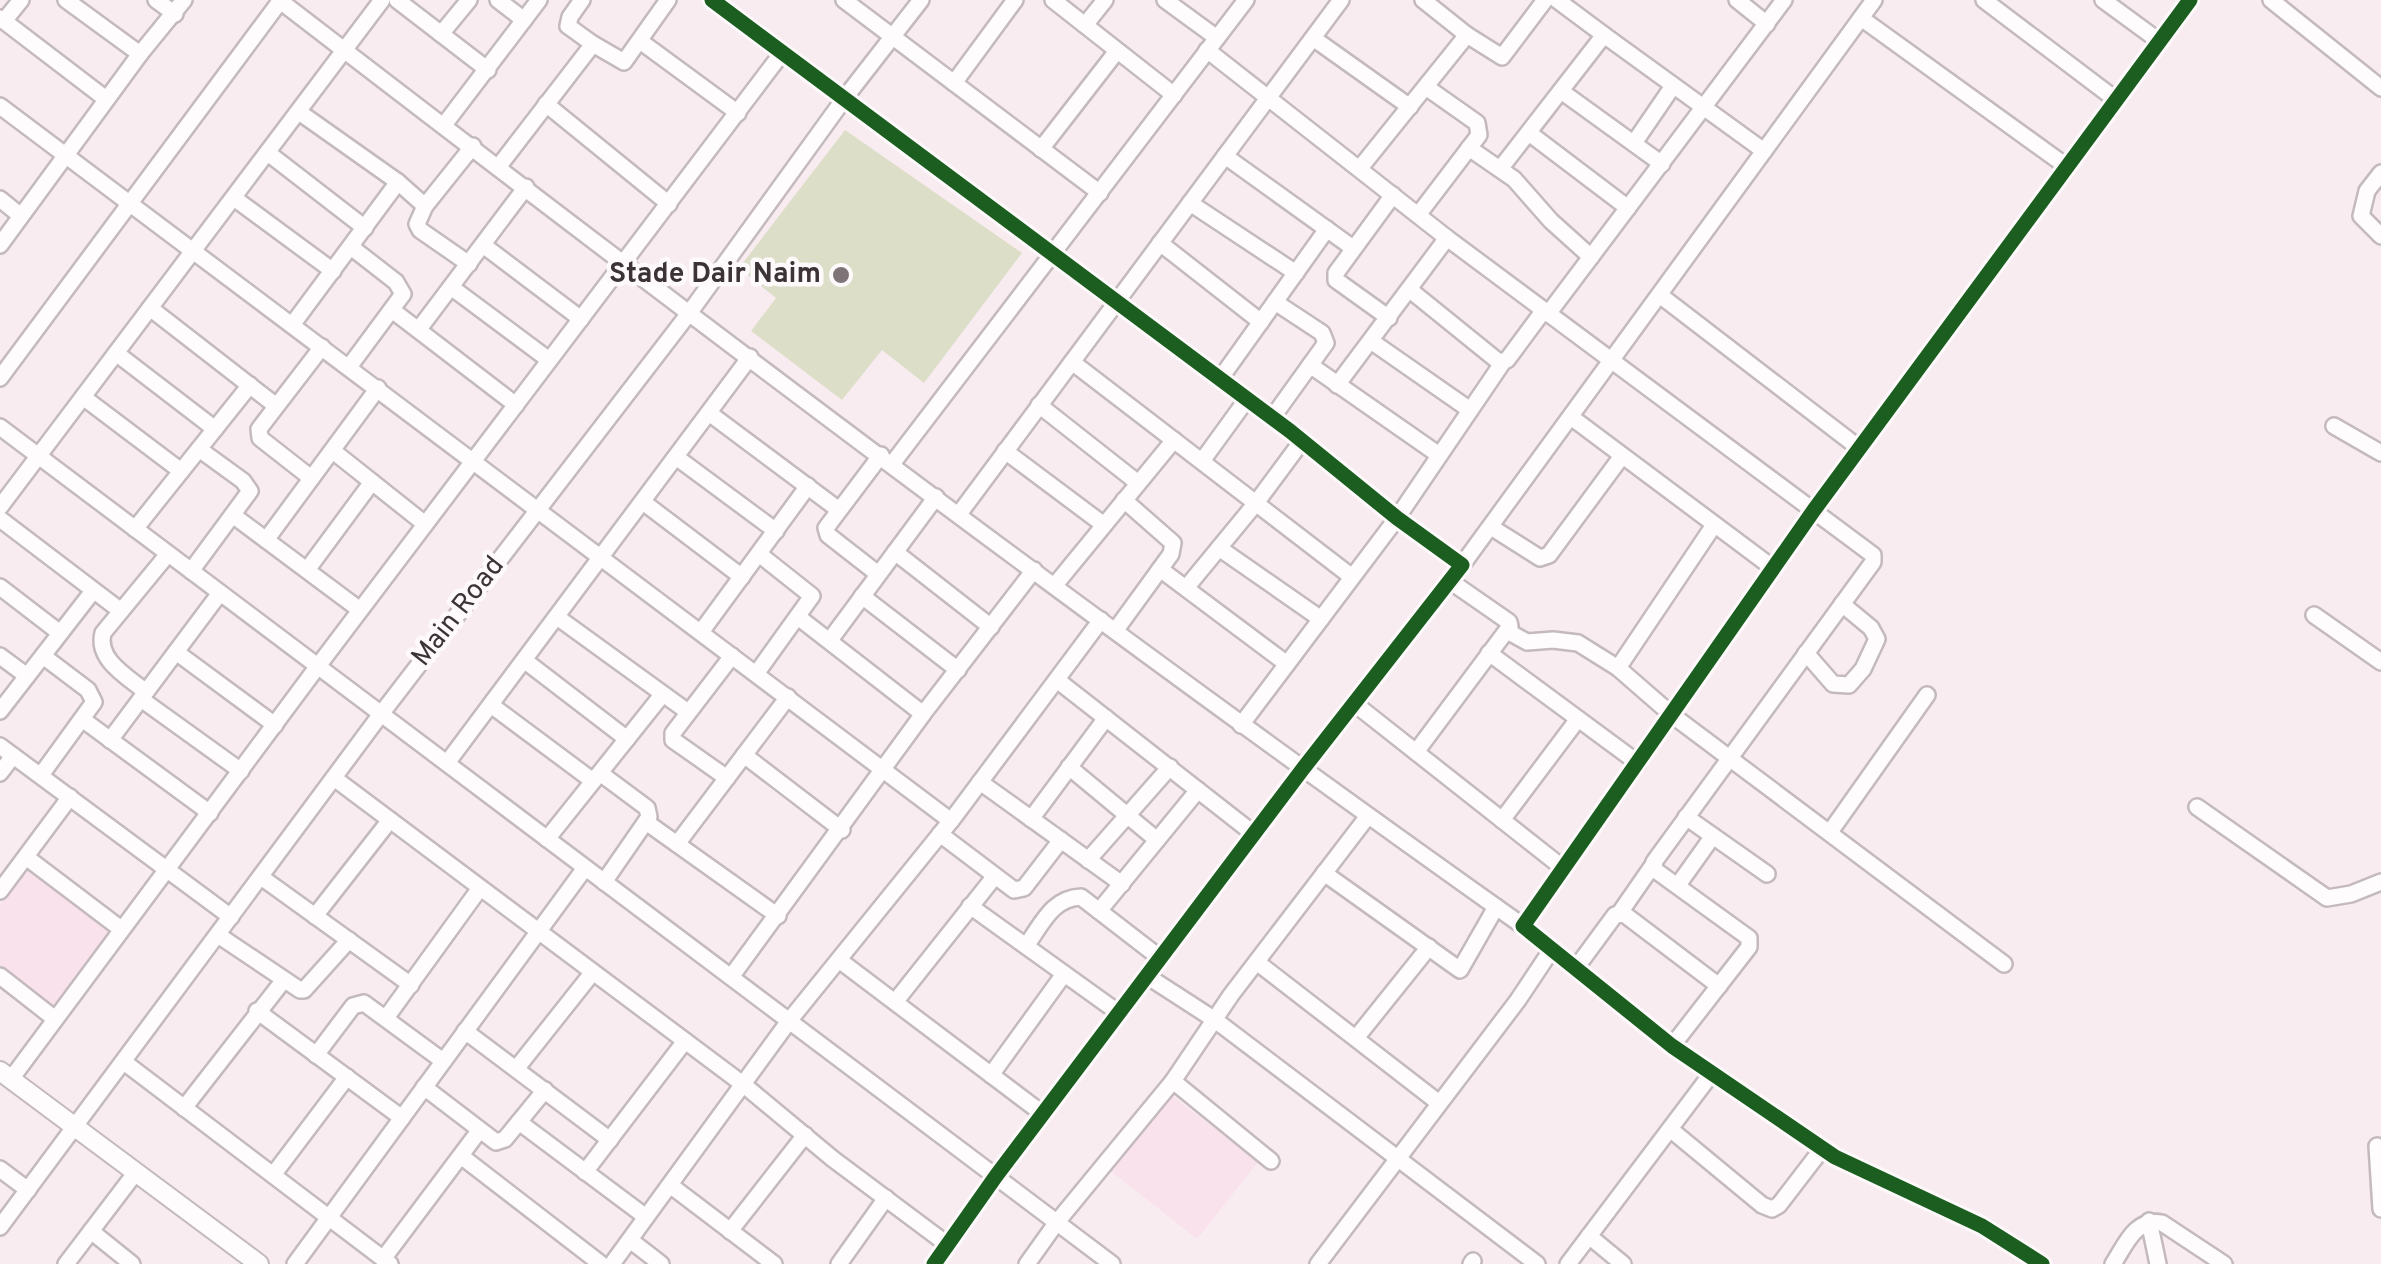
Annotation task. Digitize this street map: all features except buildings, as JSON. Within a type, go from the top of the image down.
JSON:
[{"type":"street","points":[[21,0],[2,19],[106,99]]},
{"type":"street","points":[[66,0],[140,54]]},
{"type":"street","points":[[156,0],[175,14]]},
{"type":"street","points":[[0,245],[184,0]]},
{"type":"street","points":[[0,378],[280,0],[1108,626],[1302,770],[1523,926],[1672,1046],[1822,1149],[1982,1226],[2042,1264]]},
{"type":"street","points":[[0,506],[382,0]]},
{"type":"street","points":[[397,0],[488,70]]},
{"type":"street","points":[[442,34],[469,0]]},
{"type":"street","points":[[498,0],[524,20]]},
{"type":"street","points":[[444,125],[539,0]]},
{"type":"street","points":[[582,0],[568,26],[622,63],[668,0]]},
{"type":"street","points":[[712,0],[1272,418],[1396,518],[1462,565]]},
{"type":"street","points":[[844,0],[1100,193]]},
{"type":"street","name":"Main Road","points":[[0,1227],[381,714],[690,312],[921,0]]},
{"type":"street","points":[[954,83],[1015,0]]},
{"type":"street","points":[[1054,0],[1174,95]]},
{"type":"street","points":[[1085,25],[1105,0]]},
{"type":"street","points":[[1165,0],[1268,98],[1447,238],[1873,555],[1873,562],[1576,968]]},
{"type":"street","points":[[878,574],[826,532],[840,510],[887,459],[1053,256],[1246,0]]},
{"type":"street","points":[[959,514],[1340,0]]},
{"type":"street","points":[[1423,0],[1467,36],[1502,57],[1545,0]]},
{"type":"street","points":[[1558,0],[1580,7],[1604,36],[1764,151]]},
{"type":"street","points":[[1737,0],[1767,24]]},
{"type":"street","points":[[1241,724],[1396,518],[1503,362],[1591,258],[1784,0]]},
{"type":"street","points":[[934,1264],[1042,1114],[1491,527],[1874,0]]},
{"type":"street","points":[[1984,0],[2115,98]]},
{"type":"street","points":[[2102,0],[2159,41]]},
{"type":"street","points":[[1523,926],[1772,568],[2190,0]]},
{"type":"street","points":[[2272,0],[2381,88]]},
{"type":"street","points":[[1861,18],[2066,166]]},
{"type":"street","points":[[1360,168],[1467,36]]},
{"type":"street","points":[[1500,170],[1604,36]]},
{"type":"street","points":[[1312,38],[1410,107]]},
{"type":"street","points":[[640,41],[738,113]]},
{"type":"street","points":[[499,166],[593,44]]},
{"type":"street","points":[[1041,149],[1116,50]]},
{"type":"street","points":[[259,1264],[6,1075],[55,1019],[782,53]]},
{"type":"street","points":[[1634,144],[1673,86]]},
{"type":"street","points":[[1418,214],[1479,135],[1478,123],[1426,87]]},
{"type":"street","points":[[1561,91],[1662,164]]},
{"type":"street","points":[[546,104],[669,204]]},
{"type":"street","points":[[0,106],[884,770],[1014,890],[1024,888],[1061,840]]},
{"type":"street","points":[[299,112],[426,206]]},
{"type":"street","points":[[1528,133],[1628,208]]},
{"type":"street","points":[[469,264],[420,230],[417,218],[473,146]]},
{"type":"street","points":[[1469,148],[1514,179],[1591,258]]},
{"type":"street","points":[[268,153],[365,228]]},
{"type":"street","points":[[1225,156],[1353,248]]},
{"type":"street","points":[[2381,173],[2367,191],[2361,216],[2381,236]]},
{"type":"street","points":[[292,324],[398,182]]},
{"type":"street","points":[[419,330],[526,187]]},
{"type":"street","points":[[1389,318],[1336,280],[1338,266],[1394,195]]},
{"type":"street","points":[[234,198],[332,271]]},
{"type":"street","points":[[0,200],[21,216]]},
{"type":"street","points":[[1190,203],[1296,272]]},
{"type":"street","points":[[1220,379],[1327,229]]},
{"type":"street","points":[[1336,384],[1447,238]]},
{"type":"street","points":[[1160,243],[1261,322]]},
{"type":"street","points":[[483,245],[581,320]]},
{"type":"street","points":[[349,367],[402,297],[403,289],[351,247]]},
{"type":"street","points":[[451,287],[549,360]]},
{"type":"street","points":[[1410,290],[1503,362]]},
{"type":"street","points":[[1661,296],[1859,448]]},
{"type":"street","points":[[1272,418],[1326,343],[1325,338],[1275,302]]},
{"type":"street","points":[[150,308],[276,405]]},
{"type":"street","points":[[392,310],[516,405]]},
{"type":"street","points":[[1372,340],[1470,410]]},
{"type":"street","points":[[311,478],[260,438],[259,429],[322,347]]},
{"type":"street","points":[[116,353],[215,429]]},
{"type":"street","points":[[447,763],[750,357]]},
{"type":"street","points":[[1072,362],[1352,577]]},
{"type":"street","points":[[1310,365],[1439,456]]},
{"type":"street","points":[[135,529],[250,386]]},
{"type":"street","points":[[266,540],[378,388]]},
{"type":"street","points":[[83,396],[182,471]]},
{"type":"street","points":[[1202,462],[1246,399]]},
{"type":"street","points":[[1039,405],[1138,483]]},
{"type":"street","points":[[708,413],[840,510]]},
{"type":"street","points":[[1572,418],[1772,568]]},
{"type":"street","points":[[2334,426],[2381,454]]},
{"type":"street","points":[[0,427],[1112,1264]]},
{"type":"street","points":[[1055,586],[1174,440]]},
{"type":"street","points":[[1186,588],[1302,441]]},
{"type":"street","points":[[191,571],[246,498],[248,485],[199,449]]},
{"type":"street","points":[[333,450],[425,524]]},
{"type":"street","points":[[1005,451],[1104,525]]},
{"type":"street","points":[[1491,527],[1540,558],[1549,555],[1622,456]]},
{"type":"street","points":[[676,457],[776,531]]},
{"type":"street","points":[[307,570],[372,482]]},
{"type":"street","points":[[701,632],[808,486]]},
{"type":"street","points":[[830,640],[936,497]]},
{"type":"street","points":[[612,1264],[789,1021],[946,828],[1057,680],[1171,554],[1173,544],[1124,500]]},
{"type":"street","points":[[643,502],[742,577]]},
{"type":"street","points":[[234,516],[360,610]]},
{"type":"street","points":[[0,519],[121,611]]},
{"type":"street","points":[[1618,668],[1714,525]]},
{"type":"street","points":[[1219,548],[1320,619]]},
{"type":"street","points":[[895,552],[991,626]]},
{"type":"street","points":[[168,554],[102,633],[101,648],[143,696],[241,772]]},
{"type":"street","points":[[756,674],[812,596],[759,554]]},
{"type":"street","points":[[1160,569],[1287,664]]},
{"type":"street","points":[[731,977],[1034,570]]},
{"type":"street","points":[[1416,752],[1507,631],[1509,622],[1450,581]]},
{"type":"street","points":[[0,587],[60,633]]},
{"type":"street","points":[[0,711],[92,591]]},
{"type":"street","points":[[110,740],[220,593]]},
{"type":"street","points":[[862,596],[958,670]]},
{"type":"street","points":[[1806,653],[1833,684],[1849,685],[1863,669],[1876,640],[1871,628],[1842,604]]},
{"type":"street","points":[[2314,615],[2381,662]]},
{"type":"street","points":[[557,617],[688,712]]},
{"type":"street","points":[[798,618],[924,714]]},
{"type":"street","points":[[1507,631],[1527,642],[1578,643],[1618,668],[1672,715],[2004,964]]},
{"type":"street","points":[[176,652],[275,725]]},
{"type":"street","points":[[1490,654],[1638,763]]},
{"type":"street","points":[[0,656],[27,676]]},
{"type":"street","points":[[41,776],[94,702],[92,694],[43,656]]},
{"type":"street","points":[[727,778],[673,740],[673,733],[732,656]]},
{"type":"street","points":[[524,660],[627,738]]},
{"type":"street","points":[[1057,680],[1254,834]]},
{"type":"street","points":[[547,839],[662,695]]},
{"type":"street","points":[[1830,832],[1927,695]]},
{"type":"street","points":[[677,844],[788,698]]},
{"type":"street","points":[[1355,704],[1563,868]]},
{"type":"street","points":[[490,705],[646,808],[650,817],[604,882]]},
{"type":"street","points":[[1031,819],[1106,718]]},
{"type":"street","points":[[82,719],[210,813]]},
{"type":"street","points":[[1502,820],[1578,719]]},
{"type":"street","points":[[0,774],[7,751],[231,917]]},
{"type":"street","points":[[744,755],[842,830]]},
{"type":"street","points":[[1070,766],[1157,840]]},
{"type":"street","points":[[1088,860],[1170,767]]},
{"type":"street","points":[[334,778],[744,1084],[805,1136],[948,1245]]},
{"type":"street","points":[[980,782],[1122,884]]},
{"type":"street","points":[[1099,911],[1198,790]]},
{"type":"street","points":[[2,885],[70,798]]},
{"type":"street","points":[[2197,807],[2328,898],[2381,882]]},
{"type":"street","points":[[1028,1264],[1056,1222],[1172,1081],[1368,816]]},
{"type":"street","points":[[1686,817],[1767,874]]},
{"type":"street","points":[[316,916],[390,820]]},
{"type":"street","points":[[646,822],[778,916]]},
{"type":"street","points":[[1678,886],[1714,836]]},
{"type":"street","points":[[26,857],[121,930]]},
{"type":"street","points":[[1653,865],[1748,938],[1749,947],[1672,1046]]},
{"type":"street","points":[[295,1264],[585,868]]},
{"type":"street","points":[[1324,873],[1460,970],[1496,907]]},
{"type":"street","points":[[261,876],[411,985]]},
{"type":"street","points":[[895,1002],[995,876]]},
{"type":"street","points":[[386,1018],[480,888]]},
{"type":"street","points":[[1026,946],[1058,902],[1081,897],[1160,958]]},
{"type":"street","points":[[970,906],[1119,1013]]},
{"type":"street","points":[[1619,914],[1719,986]]},
{"type":"street","points":[[218,935],[304,990],[349,940]]},
{"type":"street","points":[[1356,1038],[1429,946]]},
{"type":"street","points":[[1321,1263],[1552,949]]},
{"type":"street","points":[[839,960],[1042,1114]]},
{"type":"street","points":[[1258,963],[1439,1104]]},
{"type":"street","points":[[516,1069],[593,972]]},
{"type":"street","points":[[991,1075],[1064,974]]},
{"type":"street","points":[[0,976],[55,1019]]},
{"type":"street","points":[[1147,976],[1216,1020],[1537,1264]]},
{"type":"street","points":[[184,1108],[283,980]]},
{"type":"street","points":[[316,1054],[358,1003],[364,1003],[444,1061]]},
{"type":"street","points":[[257,1011],[402,1118]]},
{"type":"street","points":[[466,1031],[610,1140]]},
{"type":"street","points":[[585,1172],[684,1040]]},
{"type":"street","points":[[124,1062],[386,1261],[480,1131]]},
{"type":"street","points":[[1568,1264],[1712,1073]]},
{"type":"street","points":[[273,1175],[346,1077]]},
{"type":"street","points":[[1172,1081],[1272,1161]]},
{"type":"street","points":[[424,1087],[496,1142],[502,1142],[545,1090]]},
{"type":"street","points":[[519,1122],[646,1217]]},
{"type":"street","points":[[1670,1129],[1762,1205],[1772,1209],[1822,1149]]},
{"type":"street","points":[[730,1231],[805,1136]]},
{"type":"street","points":[[2376,1146],[2381,1209]]},
{"type":"street","points":[[461,1156],[601,1264]]},
{"type":"street","points":[[0,1169],[28,1190]]},
{"type":"street","points":[[66,1264],[136,1172]]},
{"type":"street","points":[[670,1185],[774,1264]]},
{"type":"street","points":[[839,1264],[886,1198]]},
{"type":"street","points":[[2113,1264],[2140,1224],[2150,1221],[2162,1224],[2224,1264]]},
{"type":"street","points":[[2150,1221],[2158,1264]]},
{"type":"street","points":[[91,1231],[132,1264]]},
{"type":"street","points":[[1590,1236],[1623,1264]]},
{"type":"street","points":[[630,1240],[661,1264]]},
{"type":"street","points":[[742,1264],[754,1249]]},
{"type":"shaded area","points":[[27,868],[115,933],[55,1012],[0,970],[0,904]]},
{"type":"shaded area","points":[[1167,1092],[1258,1162],[1197,1239],[1107,1168]]},
{"type":"green space","points":[[845,130],[1022,253],[924,383],[882,350],[842,400],[751,331],[776,298],[739,268]]},
{"type":"cycle path","points":[[712,0],[1290,431],[1462,565],[1302,770],[934,1264]]},
{"type":"cycle path","points":[[2042,1264],[1982,1226],[1835,1157],[1672,1046],[1523,926],[1814,510],[2190,0]]},
{"type":"place","name":"Stade Dair Naim","points":[[841,275]]}]
